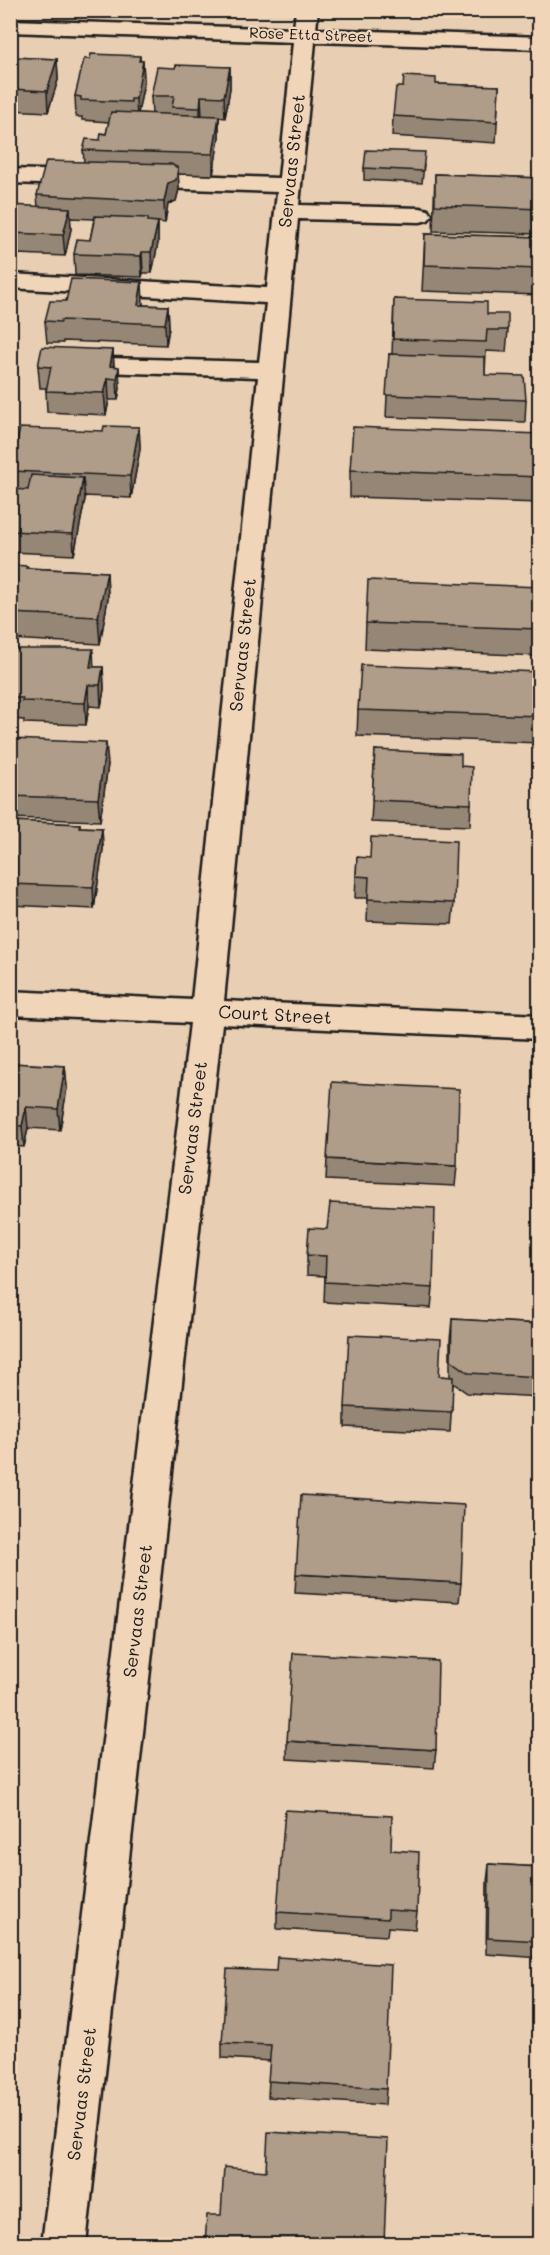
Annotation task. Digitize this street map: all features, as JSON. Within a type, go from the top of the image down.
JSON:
[{"type":"street","name":"Rose Etta Street","points":[[10,26],[306,22],[540,43]]},
{"type":"street","name":"Servaas Street","points":[[64,2244],[207,1012],[306,22]]},
{"type":"street","points":[[10,176],[288,198],[420,215]]},
{"type":"street","points":[[10,280],[278,296]]},
{"type":"street","points":[[69,364],[271,370]]},
{"type":"street","name":"Court Street","points":[[10,1003],[540,1027]]},
{"type":"building","points":[[91,54],[140,56],[139,61],[143,61],[136,99],[131,99],[131,102],[81,100],[81,97],[75,96],[84,59],[90,59]]},
{"type":"building","points":[[10,57],[57,59],[47,91],[10,89]]},
{"type":"building","points":[[176,65],[230,67],[224,97],[201,96],[200,108],[172,107],[174,96],[151,96],[157,67],[175,68]]},
{"type":"building","points":[[404,76],[436,78],[436,84],[499,86],[497,122],[393,116],[396,87],[403,87]]},
{"type":"building","points":[[111,112],[219,116],[213,154],[83,150],[86,139],[100,140],[101,133],[106,134]]},
{"type":"building","points":[[366,150],[425,152],[423,171],[364,168]]},
{"type":"building","points":[[46,161],[171,164],[178,168],[176,180],[168,183],[164,202],[37,195]]},
{"type":"building","points":[[435,174],[540,178],[540,209],[435,205]]},
{"type":"building","points":[[10,205],[70,208],[63,235],[10,233]]},
{"type":"building","points":[[95,216],[148,218],[148,221],[158,222],[151,252],[142,252],[141,256],[74,254],[77,239],[90,240]]},
{"type":"building","points":[[425,234],[540,237],[540,269],[424,265]]},
{"type":"building","points":[[10,242],[17,242],[13,259],[10,259]]},
{"type":"building","points":[[71,279],[142,282],[138,305],[168,306],[165,324],[45,321],[50,301],[66,301]]},
{"type":"building","points":[[394,299],[487,302],[487,314],[508,314],[508,330],[487,330],[486,342],[393,339]]},
{"type":"building","points":[[42,347],[113,350],[110,366],[119,367],[117,379],[108,378],[104,393],[46,391],[51,367],[38,366]]},
{"type":"building","points":[[389,354],[485,357],[485,375],[524,376],[526,400],[386,395]]},
{"type":"building","points":[[104,426],[139,427],[130,476],[11,471],[20,428],[103,431]]},
{"type":"building","points":[[353,427],[540,434],[540,477],[350,470]]},
{"type":"building","points":[[31,475],[83,478],[73,534],[10,531],[10,489],[28,490]]},
{"type":"building","points":[[10,565],[27,566],[26,568],[107,572],[98,617],[10,613]]},
{"type":"building","points":[[368,580],[540,587],[540,629],[366,623]]},
{"type":"building","points":[[10,649],[93,649],[90,667],[103,667],[100,685],[88,685],[85,703],[22,701],[23,698],[10,698]]},
{"type":"building","points":[[361,665],[540,672],[540,716],[358,710]]},
{"type":"building","points":[[11,739],[106,743],[98,799],[10,796]]},
{"type":"building","points":[[375,750],[461,754],[461,766],[472,767],[471,804],[372,800]]},
{"type":"building","points":[[10,821],[80,824],[79,827],[102,828],[93,887],[10,884]]},
{"type":"building","points":[[371,837],[456,841],[454,903],[368,899],[369,877],[356,876],[357,857],[370,858]]},
{"type":"building","points":[[10,1063],[65,1066],[58,1109],[26,1107],[22,1126],[10,1125]]},
{"type":"building","points":[[332,1082],[459,1089],[457,1166],[327,1159]]},
{"type":"building","points":[[330,1203],[435,1208],[433,1288],[325,1282],[326,1256],[307,1255],[309,1228],[327,1229]]},
{"type":"building","points":[[452,1319],[540,1324],[540,1377],[469,1373],[451,1360]]},
{"type":"building","points":[[349,1335],[441,1339],[439,1376],[453,1377],[452,1412],[345,1407]]},
{"type":"building","points":[[301,1495],[464,1505],[461,1583],[296,1574]]},
{"type":"building","points":[[293,1653],[438,1661],[436,1750],[287,1741]]},
{"type":"building","points":[[285,1810],[392,1816],[391,1850],[419,1852],[417,1912],[388,1910],[388,1919],[277,1912]]},
{"type":"building","points":[[489,1864],[540,1867],[540,1941],[488,1938]]},
{"type":"building","points":[[277,1957],[391,1965],[386,2089],[268,2081],[271,2045],[222,2043],[227,1969],[276,1971]]},
{"type":"building","points":[[268,2132],[388,2139],[384,2244],[205,2244],[207,2215],[221,2215],[224,2167],[266,2171]]}]
